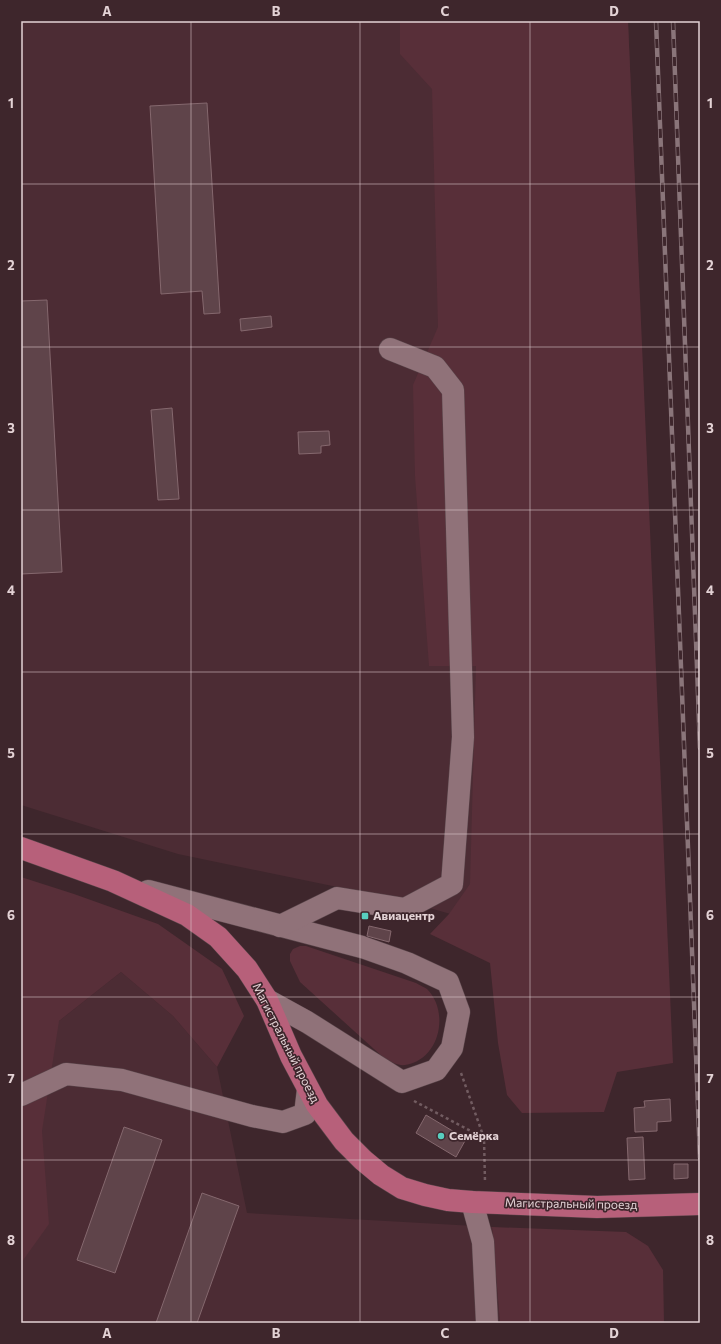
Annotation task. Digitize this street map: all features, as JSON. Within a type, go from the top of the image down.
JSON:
[{"type":"main road","name":"Магистральный проезд","points":[[21,848],[113,881],[187,915],[218,937],[247,969],[267,1000],[292,1056],[317,1105],[344,1141],[363,1160],[381,1175],[402,1188],[448,1200],[479,1202],[597,1207],[700,1204]]},
{"type":"street","points":[[280,926],[337,898],[405,909],[452,884],[463,737],[453,390],[435,367],[390,349]]},
{"type":"street","points":[[113,881],[362,947],[414,966],[448,982],[459,1012],[452,1048],[436,1070],[402,1082],[307,1022],[267,1000]]},
{"type":"street","points":[[21,1095],[66,1074],[122,1080],[252,1116],[283,1122],[305,1114],[308,1089]]},
{"type":"street","points":[[479,1202],[483,1242],[487,1323]]},
{"type":"path","points":[[452,1048],[484,1138],[479,1202]]},
{"type":"shaded area","points":[[21,21],[628,21],[668,976],[405,901],[178,854],[21,805]]},
{"type":"shaded area","points":[[400,21],[628,21],[673,1063],[617,1072],[604,1112],[522,1113],[507,1095],[498,1043],[490,963],[430,934],[449,914],[470,884],[476,666],[429,666],[415,476],[413,385],[438,327],[432,89],[400,54]]},
{"type":"shaded area","points":[[21,877],[158,924],[222,969],[244,1016],[217,1067],[173,1016],[121,972],[59,1021],[42,1131],[49,1224],[21,1263]]},
{"type":"shaded area","points":[[300,946],[306,946],[416,983],[427,989],[434,999],[438,1010],[439,1022],[438,1034],[433,1045],[426,1054],[417,1061],[405,1065],[385,1059],[300,982],[290,961],[290,954],[293,949]]},
{"type":"shaded area","points":[[121,972],[173,1016],[217,1067],[247,1213],[492,1227],[500,1323],[21,1323],[21,1012],[59,1021]]},
{"type":"shaded area","points":[[492,1227],[626,1232],[648,1246],[663,1270],[664,1323],[500,1323]]},
{"type":"building","points":[[207,103],[220,313],[204,314],[202,291],[161,294],[150,106]]},
{"type":"building","points":[[47,300],[62,572],[21,574],[21,301]]},
{"type":"building","points":[[271,316],[272,327],[241,331],[240,319]]},
{"type":"building","points":[[172,408],[179,499],[158,500],[151,410]]},
{"type":"building","points":[[329,431],[330,445],[321,446],[321,453],[299,454],[298,432]]},
{"type":"building","points":[[369,926],[391,931],[389,942],[367,936]]},
{"type":"building","points":[[670,1099],[671,1121],[657,1122],[657,1131],[635,1132],[634,1108],[645,1107],[644,1101]]},
{"type":"building","name":"Семёрка","points":[[426,1115],[466,1139],[456,1157],[416,1133]]},
{"type":"building","points":[[124,1127],[162,1140],[115,1273],[77,1260]]},
{"type":"building","points":[[643,1137],[645,1179],[629,1180],[627,1138]]},
{"type":"building","points":[[674,1164],[688,1164],[688,1178],[674,1179]]},
{"type":"building","points":[[202,1193],[239,1206],[197,1323],[156,1323]]},
{"type":"railway","points":[[656,21],[700,1158]]},
{"type":"railway","points":[[673,21],[700,748]]},
{"type":"place","name":"Авиацентр","points":[[365,916]]},
{"type":"place","name":"Семёрка","points":[[441,1136]]}]
